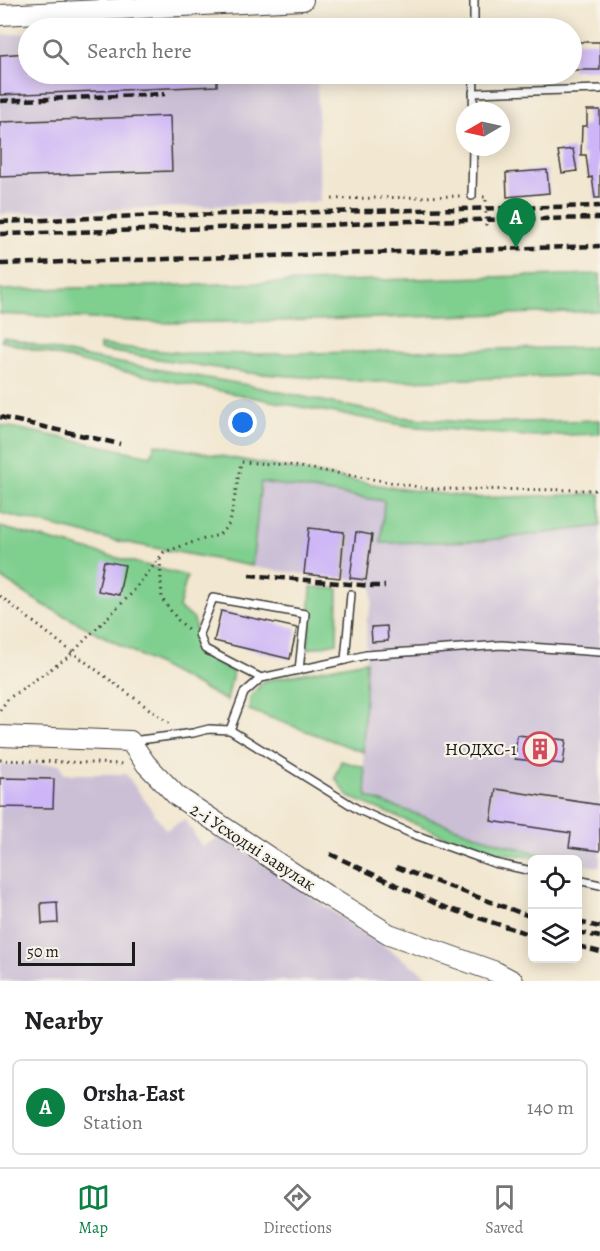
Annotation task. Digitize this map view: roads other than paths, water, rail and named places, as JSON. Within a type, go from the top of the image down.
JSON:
[{"type":"street","points":[[0,15],[303,0]]},
{"type":"street","points":[[0,736],[130,741]]},
{"type":"street","name":"2-і Усходні завулак","points":[[130,741],[146,764],[177,796],[326,895],[389,934],[496,972],[513,981]]},
{"type":"lane","points":[[474,0],[474,18]]},
{"type":"lane","points":[[473,84],[473,102]]},
{"type":"lane","points":[[473,93],[600,89]]},
{"type":"lane","points":[[472,196],[473,156]]},
{"type":"lane","points":[[345,660],[351,594]]},
{"type":"lane","points":[[261,678],[205,649],[199,634],[213,598],[305,614],[299,670]]},
{"type":"lane","points":[[230,730],[244,693],[261,678],[366,655],[501,645],[600,652]]},
{"type":"lane","points":[[130,741],[209,729],[230,730],[359,810],[410,833],[494,863],[528,870]]},
{"type":"lane","points":[[582,881],[600,885]]},
{"type":"railway","points":[[0,101],[165,94]]},
{"type":"railway","points":[[0,222],[137,216],[600,206]]},
{"type":"railway","points":[[0,234],[408,221],[600,218]]},
{"type":"railway","points":[[0,264],[600,246]]},
{"type":"railway","points":[[0,417],[120,444]]},
{"type":"railway","points":[[249,575],[385,586]]},
{"type":"railway","points":[[330,854],[441,906],[528,934]]},
{"type":"railway","points":[[396,867],[528,916]]},
{"type":"railway","points":[[582,923],[600,927]]},
{"type":"railway","points":[[582,933],[600,937]]},
{"type":"railway","points":[[582,947],[600,952]]},
{"type":"place","name":"Orsha-East","points":[[516,248]]},
{"type":"place","name":"НОДХС-1","points":[[540,749]]}]
